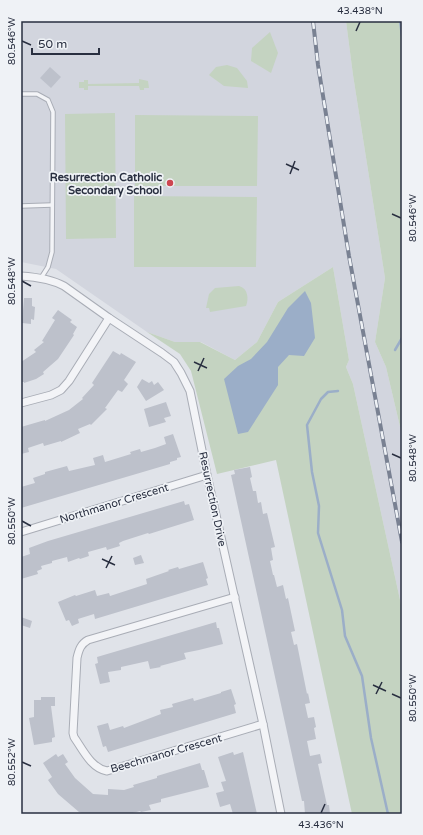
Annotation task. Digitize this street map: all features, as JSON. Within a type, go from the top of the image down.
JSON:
[{"type":"street","name":"Resurrection Drive","points":[[21,276],[41,278],[64,286],[109,318],[162,352],[174,362],[190,391],[207,475],[263,724],[281,814]]},
{"type":"street","points":[[21,403],[51,395],[61,390],[69,381],[109,318]]},
{"type":"street","name":"Northmanor Crescent","points":[[21,532],[207,475]]},
{"type":"street","name":"Beechmanor Crescent","points":[[235,597],[88,640],[83,643],[77,658],[73,733],[74,737],[94,765],[97,768],[107,771],[263,724]]},
{"type":"lane","points":[[21,94],[37,94],[48,100],[53,112],[52,252],[48,266],[41,278]]},
{"type":"lane","points":[[21,206],[52,205]]},
{"type":"shaded area","name":"Resurrection Catholic Secondary School","points":[[21,21],[346,21],[385,278],[375,342],[386,367],[402,435],[402,609],[353,384],[346,367],[349,360],[333,267],[278,302],[257,342],[235,360],[201,342],[175,342],[147,332],[56,269],[21,262]]},
{"type":"green space","points":[[346,21],[402,21],[402,435],[386,367],[375,342],[385,278]]},
{"type":"green space","points":[[270,32],[278,53],[271,73],[251,61],[252,48]]},
{"type":"green space","points":[[227,65],[237,68],[247,81],[248,88],[224,86],[209,75],[216,67]]},
{"type":"green space","points":[[139,79],[148,81],[149,88],[140,90],[139,86],[88,86],[88,90],[84,90],[84,88],[79,88],[79,82],[84,82],[84,80],[88,80],[88,84],[139,83]]},
{"type":"green space","points":[[115,113],[116,238],[66,239],[65,114]]},
{"type":"green space","points":[[135,115],[258,116],[257,186],[135,186]]},
{"type":"green space","points":[[134,196],[257,197],[256,267],[134,267]]},
{"type":"green space","points":[[333,267],[349,360],[346,367],[353,384],[402,609],[402,814],[352,814],[276,460],[217,474],[191,371],[180,354],[147,332],[175,342],[200,342],[235,360],[257,342],[278,302]]},
{"type":"green space","points":[[239,286],[246,291],[246,306],[210,312],[209,308],[206,308],[209,294],[215,288]]},
{"type":"water","points":[[305,291],[311,303],[315,338],[304,356],[289,355],[278,367],[278,385],[248,432],[238,434],[224,379],[238,366],[251,359],[267,342],[288,308]]},
{"type":"building","points":[[50,67],[61,77],[51,88],[40,78]]},
{"type":"building","points":[[24,298],[32,298],[32,306],[35,307],[34,320],[31,319],[31,324],[22,323]]},
{"type":"building","points":[[58,310],[72,320],[70,322],[77,327],[73,334],[74,335],[58,359],[43,372],[44,374],[36,379],[24,383],[21,382],[21,362],[36,352],[34,350],[44,342],[42,341],[55,320],[52,318]]},
{"type":"building","points":[[113,351],[120,355],[121,353],[136,362],[124,380],[128,384],[122,392],[118,390],[105,408],[107,409],[91,425],[90,424],[78,429],[80,433],[61,442],[44,446],[43,443],[28,448],[29,452],[21,454],[21,427],[45,421],[69,410],[83,399],[82,398],[94,385],[92,383]]},
{"type":"building","points":[[142,379],[149,383],[152,381],[154,385],[158,382],[164,390],[146,401],[137,387]]},
{"type":"building","points":[[166,402],[171,416],[164,418],[166,422],[149,427],[144,409]]},
{"type":"building","points":[[173,434],[181,457],[170,462],[170,464],[21,508],[21,487],[35,483],[33,478],[45,474],[45,472],[67,466],[69,471],[95,465],[93,458],[103,455],[105,462],[131,454],[130,452],[140,449],[141,452],[155,448],[166,444],[164,437]]},
{"type":"building","points":[[250,467],[252,477],[250,478],[253,491],[256,491],[258,503],[261,502],[263,514],[267,513],[275,547],[271,548],[273,560],[270,561],[273,575],[277,587],[283,585],[286,599],[288,598],[295,631],[291,632],[294,645],[297,644],[310,703],[305,704],[308,718],[314,717],[316,727],[314,728],[316,739],[307,741],[310,756],[320,754],[322,763],[318,764],[330,814],[305,814],[304,801],[302,801],[231,475],[235,474],[234,470]]},
{"type":"building","points":[[184,501],[185,505],[189,504],[194,520],[123,541],[119,543],[120,546],[107,550],[106,547],[88,552],[89,556],[80,559],[79,558],[68,562],[67,557],[52,561],[52,563],[41,566],[42,569],[37,571],[38,574],[21,579],[21,557],[30,554],[29,548]]},
{"type":"building","points":[[141,555],[144,563],[135,565],[133,558]]},
{"type":"building","points":[[203,562],[208,578],[206,579],[208,585],[95,619],[94,614],[78,619],[79,623],[72,626],[69,620],[66,621],[58,602],[75,595],[76,596],[95,590],[97,596],[109,593],[110,596],[147,584],[146,579],[169,571],[168,570],[178,567],[179,569]]},
{"type":"building","points":[[21,617],[32,621],[30,628],[21,625]]},
{"type":"building","points":[[216,622],[223,644],[184,653],[186,659],[160,666],[161,667],[150,669],[148,661],[121,667],[121,670],[108,672],[110,682],[100,684],[95,664],[98,663],[97,657]]},
{"type":"building","points":[[231,689],[236,704],[234,705],[236,713],[108,752],[106,746],[103,747],[97,726],[108,723],[110,730],[123,726],[124,728],[161,714],[160,710],[173,707],[172,704],[193,698],[194,701]]},
{"type":"building","points":[[41,697],[55,697],[55,706],[51,706],[55,737],[52,738],[52,742],[34,745],[29,718],[34,717],[34,700],[41,700]]},
{"type":"building","points":[[233,752],[234,755],[243,752],[257,814],[233,814],[230,804],[220,807],[216,793],[224,791],[221,782],[226,781],[218,757]]},
{"type":"building","points":[[56,754],[58,757],[63,754],[68,762],[65,764],[75,778],[93,794],[108,795],[108,789],[124,790],[134,787],[133,785],[157,778],[157,776],[200,763],[202,770],[204,770],[209,787],[161,799],[161,802],[149,805],[151,810],[129,814],[84,814],[79,812],[58,794],[48,780],[52,777],[43,763]]},
{"type":"waterway","points":[[400,21],[402,36]]},
{"type":"waterway","points":[[395,350],[402,338]]},
{"type":"waterway","points":[[338,391],[328,392],[321,399],[307,425],[312,472],[319,506],[318,533],[342,610],[345,636],[362,676],[371,738],[388,814]]},
{"type":"railway","points":[[313,21],[318,65],[349,256],[402,542]]},
{"type":"place","name":"Resurrection Catholic Secondary School","points":[[170,183]]}]
